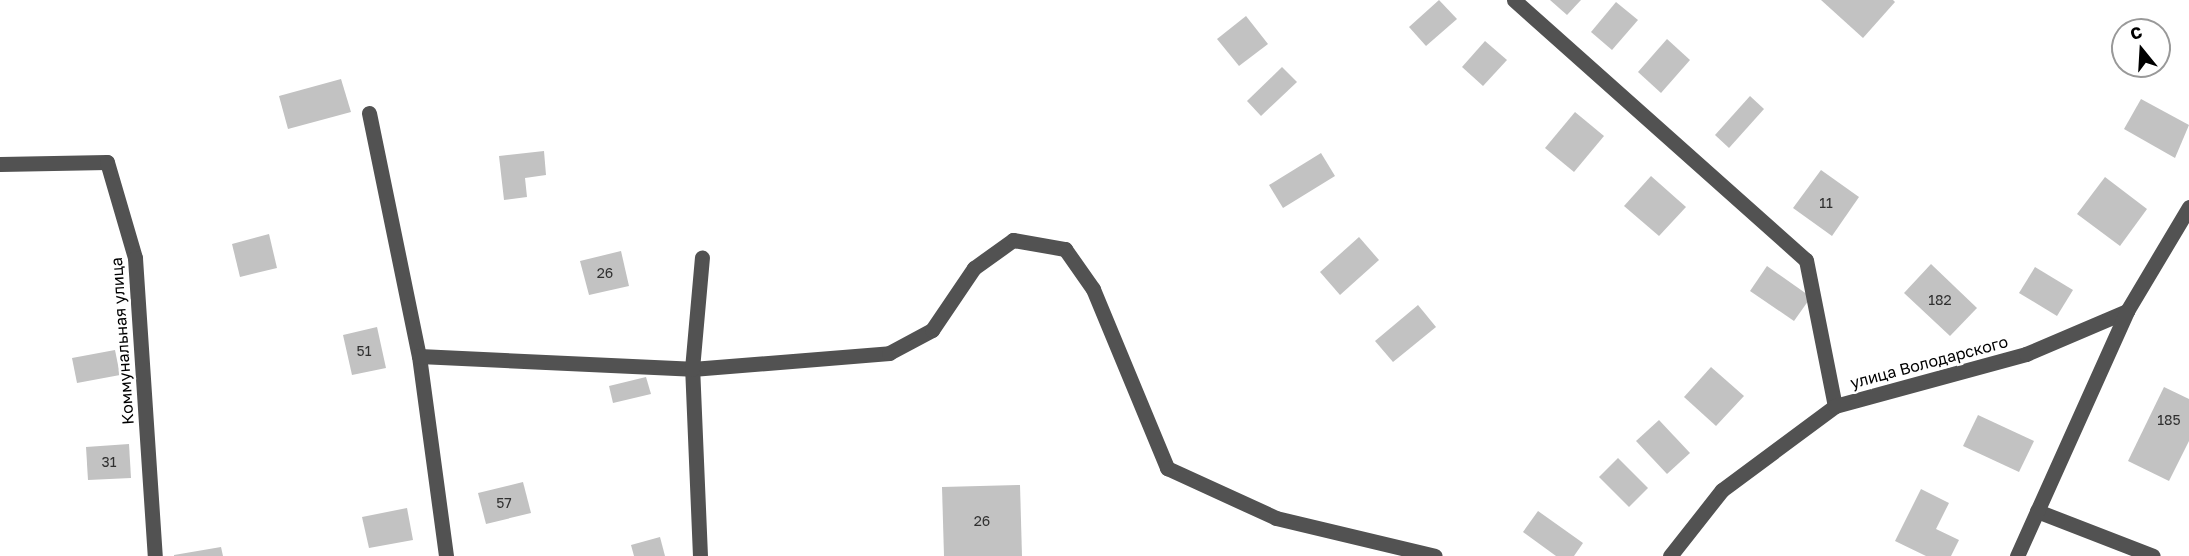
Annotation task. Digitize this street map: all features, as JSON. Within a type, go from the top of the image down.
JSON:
[{"type":"street","points":[[1514,0],[1806,260],[1835,406]]},
{"type":"street","points":[[369,113],[419,356],[446,556]]},
{"type":"street","name":"Коммунальная улица","points":[[0,164],[107,162],[135,258],[155,556]]},
{"type":"street","points":[[2017,556],[2127,311],[2189,207]]},
{"type":"street","points":[[419,356],[692,369],[889,353],[932,330],[974,268],[1013,240],[1065,249],[1093,289],[1167,468],[1276,518],[1435,556]]},
{"type":"street","points":[[700,556],[692,369],[702,257]]},
{"type":"street","name":"улица Володарского","points":[[1670,556],[1722,490],[1835,406],[2026,354],[2127,311]]},
{"type":"street","points":[[2037,511],[2153,556]]},
{"type":"building","points":[[1439,0],[1457,19],[1426,46],[1409,27]]},
{"type":"building","points":[[1550,0],[1581,0],[1567,15]]},
{"type":"building","points":[[1821,0],[1893,0],[1895,2],[1863,38]]},
{"type":"building","points":[[1616,2],[1638,20],[1612,50],[1591,32]]},
{"type":"building","points":[[1246,16],[1268,44],[1239,66],[1217,39]]},
{"type":"building","points":[[1667,39],[1690,60],[1661,93],[1638,72]]},
{"type":"building","points":[[1485,41],[1507,60],[1483,86],[1462,67]]},
{"type":"building","points":[[1282,67],[1297,82],[1261,116],[1247,101]]},
{"type":"building","points":[[341,79],[351,112],[288,129],[279,96]]},
{"type":"building","points":[[1750,96],[1764,109],[1729,148],[1715,135]]},
{"type":"building","points":[[2141,99],[2189,125],[2175,158],[2124,129]]},
{"type":"building","points":[[1575,112],[1604,136],[1574,172],[1545,148]]},
{"type":"building","points":[[544,151],[546,175],[525,178],[527,197],[504,200],[499,156]]},
{"type":"building","points":[[1321,153],[1335,176],[1283,208],[1269,185]]},
{"type":"building","points":[[1821,170],[1859,197],[1832,236],[1793,208]]},
{"type":"building","points":[[1651,176],[1686,207],[1659,236],[1624,206]]},
{"type":"building","points":[[2105,177],[2147,209],[2120,246],[2077,214]]},
{"type":"building","points":[[269,234],[277,268],[240,277],[232,244]]},
{"type":"building","points":[[1359,237],[1379,260],[1340,295],[1320,272]]},
{"type":"building","points":[[621,251],[629,286],[589,295],[580,261]]},
{"type":"building","points":[[1931,264],[1977,308],[1950,336],[1904,293]]},
{"type":"building","points":[[1767,266],[1811,297],[1794,321],[1750,291]]},
{"type":"building","points":[[2035,267],[2073,290],[2057,316],[2019,293]]},
{"type":"building","points":[[1418,305],[1436,327],[1393,362],[1375,341]]},
{"type":"building","points":[[377,327],[386,368],[352,375],[343,335]]},
{"type":"building","points":[[115,350],[120,375],[77,383],[72,358]]},
{"type":"building","points":[[1711,367],[1744,396],[1716,426],[1684,397]]},
{"type":"building","points":[[646,377],[651,394],[613,403],[609,386]]},
{"type":"building","points":[[2164,387],[2189,399],[2189,441],[2169,481],[2128,461]]},
{"type":"building","points":[[1978,415],[2034,441],[2019,472],[1963,446]]},
{"type":"building","points":[[1659,420],[1690,453],[1667,474],[1636,441]]},
{"type":"building","points":[[129,444],[131,478],[88,480],[86,447]]},
{"type":"building","points":[[1618,458],[1648,488],[1629,507],[1599,477]]},
{"type":"building","points":[[523,482],[531,513],[486,524],[478,493]]},
{"type":"building","points":[[1020,485],[1022,556],[944,556],[942,487]]},
{"type":"building","points":[[1921,489],[1949,503],[1936,529],[1959,540],[1951,556],[1926,556],[1895,541]]},
{"type":"building","points":[[407,508],[413,540],[369,548],[362,517]]},
{"type":"building","points":[[1538,511],[1583,543],[1574,556],[1556,556],[1523,532]]},
{"type":"building","points":[[660,537],[665,556],[634,556],[631,545]]},
{"type":"building","points":[[221,547],[223,556],[174,556],[174,555]]}]
